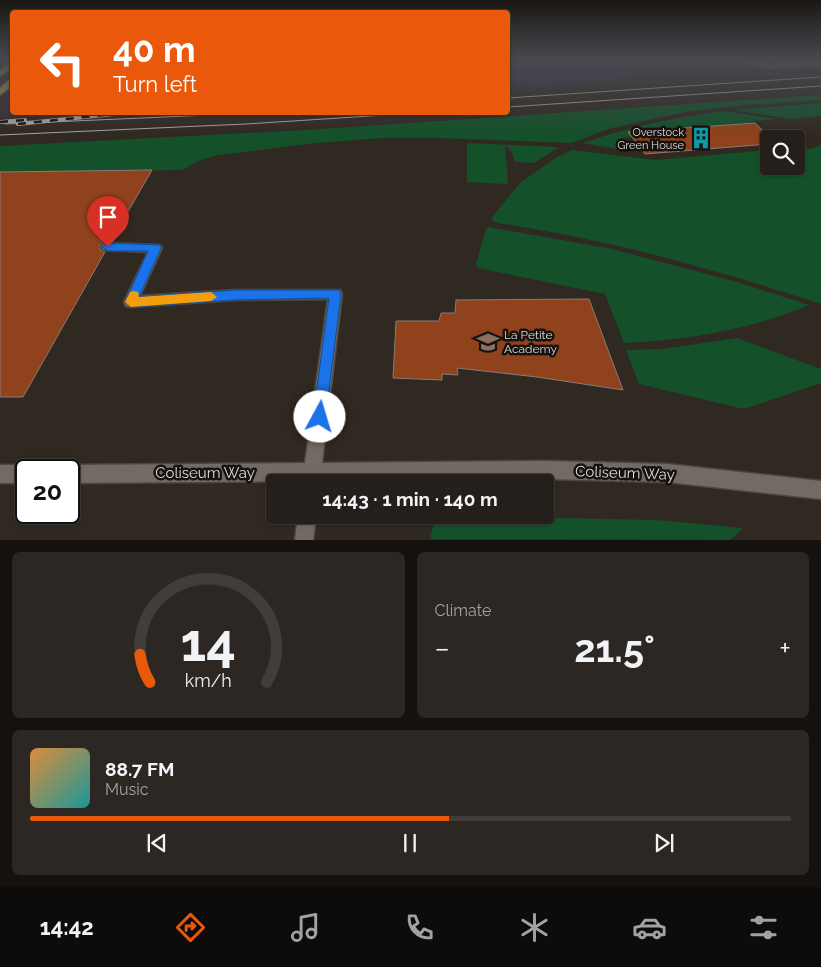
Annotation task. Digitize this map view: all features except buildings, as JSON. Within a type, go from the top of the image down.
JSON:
[{"type":"street","points":[[108,247],[156,248],[131,302],[235,295],[335,294],[312,474]]},
{"type":"street","name":"Coliseum Way","points":[[412,474],[546,470],[667,473],[821,490]]},
{"type":"street","points":[[0,474],[15,474]]},
{"type":"street","name":"Coliseum Way","points":[[80,474],[266,476]]},
{"type":"street","points":[[304,540],[306,524]]},
{"type":"shaded area","points":[[511,85],[563,85],[541,87]]},
{"type":"shaded area","points":[[10,94],[10,115],[115,115],[0,118],[0,103]]},
{"type":"green space","points":[[821,95],[821,100],[746,105],[685,112],[608,129],[572,143],[383,138],[317,143],[218,155],[198,161],[182,170],[0,172],[0,146],[306,130]]},
{"type":"green space","points":[[821,103],[821,116],[791,119],[732,110]]},
{"type":"green space","points":[[723,111],[777,119],[752,121],[755,123],[629,132],[631,137],[621,138],[624,142],[616,149],[583,143],[652,123]]},
{"type":"green space","points":[[467,143],[556,147],[558,148],[534,163],[515,162],[512,152],[505,145],[508,181],[506,184],[467,182]]},
{"type":"green space","points":[[821,145],[821,304],[701,267],[580,238],[498,223],[493,221],[492,217],[520,183],[557,157],[572,150],[655,160],[760,151],[760,175],[805,175],[805,148],[812,149]]},
{"type":"green space","points":[[489,227],[612,249],[737,282],[809,305],[764,321],[718,332],[648,342],[624,343],[605,294],[478,268],[476,264],[486,229]]},
{"type":"green space","points":[[737,338],[821,369],[821,383],[744,409],[639,384],[626,350],[663,349]]},
{"type":"green space","points":[[554,518],[656,520],[743,528],[730,540],[430,539],[434,524],[554,524]]},
{"type":"tram line","points":[[510,98],[699,85]]},
{"type":"tram line","points":[[510,107],[821,86]]},
{"type":"tram line","points":[[5,124],[210,115]]},
{"type":"tram line","points":[[0,135],[246,124],[386,115]]},
{"type":"railway","points":[[18,124],[104,115]]},
{"type":"railway","points":[[0,122],[25,120]]},
{"type":"slow traffic","points":[[134,296],[131,302],[211,297]]},
{"type":"place","name":"Overstock Green House","points":[[701,138]]},
{"type":"place","name":"La Petite Academy","points":[[488,342]]},
{"type":"route","points":[[108,247],[156,248],[131,302],[235,295],[335,294],[320,417]]}]
